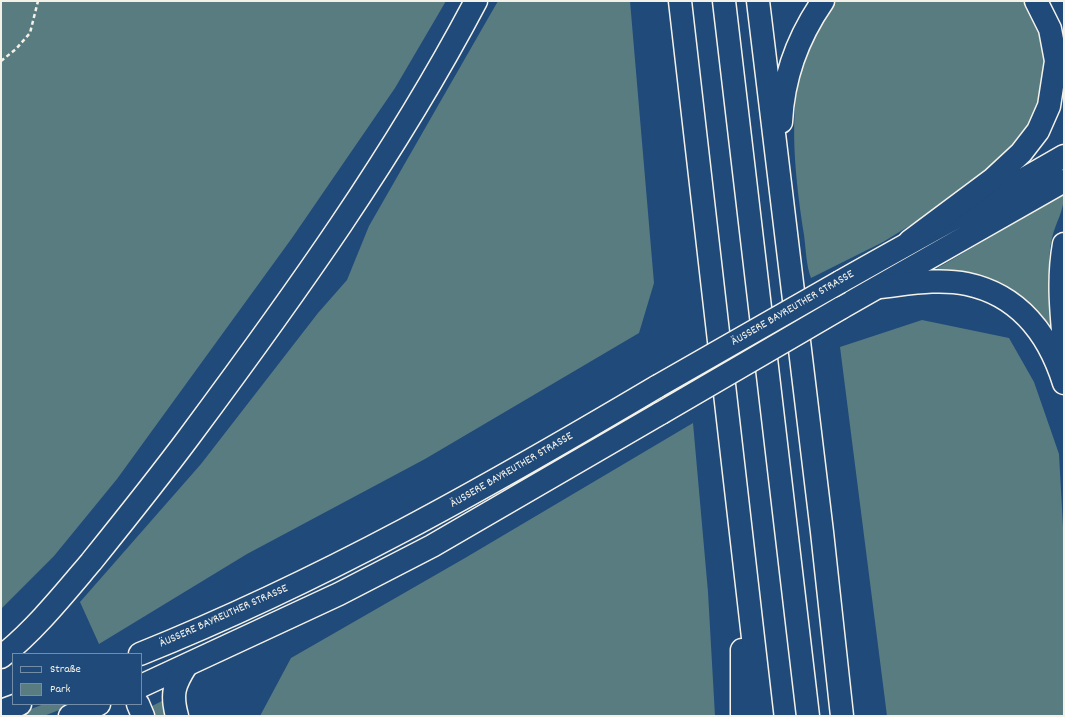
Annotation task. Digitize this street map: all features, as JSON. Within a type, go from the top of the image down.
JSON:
[{"type":"main road","points":[[1,657],[41,620],[142,500],[280,314],[363,192],[449,53],[476,1]]},
{"type":"main road","points":[[680,1],[762,716]]},
{"type":"main road","points":[[724,1],[808,716]]},
{"type":"main road","points":[[758,1],[779,169],[842,716]]},
{"type":"main road","points":[[779,169],[782,117],[786,83],[795,52],[810,20],[824,1]]},
{"type":"main road","points":[[910,241],[993,179],[1021,153],[1038,131],[1049,106],[1056,61],[1050,29],[1036,1]]},
{"type":"main road","points":[[910,241],[1064,156]]},
{"type":"main road","points":[[142,686],[339,594],[432,546],[841,308],[1064,181]]},
{"type":"main road","name":"ÄUSSERE BAYREUTHER STRASSE","points":[[142,653],[253,606],[384,542],[496,481],[910,241]]},
{"type":"main road","points":[[1064,244],[1060,265],[1060,292],[1064,342]]},
{"type":"main road","points":[[879,287],[926,282],[946,282],[968,284],[992,293],[1014,306],[1033,322],[1046,339],[1057,360],[1064,383]]},
{"type":"main road","points":[[742,549],[742,716]]},
{"type":"main road","points":[[176,716],[173,700],[174,688],[186,666]]},
{"type":"main road","points":[[1,711],[17,705]]},
{"type":"main road","points":[[70,716],[97,705]]},
{"type":"main road","points":[[138,705],[143,716]]},
{"type":"path","points":[[1,61],[16,49],[30,33],[38,1]]},
{"type":"green space","points":[[1,1],[446,1],[395,88],[292,238],[117,479],[54,556],[1,609]]},
{"type":"green space","points":[[498,1],[630,1],[654,283],[639,333],[425,459],[247,554],[99,644],[80,602],[201,464],[318,313],[347,280],[369,226]]},
{"type":"green space","points":[[835,1],[1026,1],[1047,44],[1045,96],[1027,134],[961,194],[883,242],[811,278],[807,262],[798,194],[794,148],[795,103],[798,82],[809,46]]},
{"type":"green space","points":[[1064,194],[1061,211],[1052,238],[1049,266],[1049,280],[1059,351],[1027,303],[924,276]]},
{"type":"green space","points":[[922,320],[1009,338],[1034,382],[1059,454],[1064,545],[1064,716],[887,716],[840,347]]},
{"type":"green space","points":[[693,423],[708,592],[715,716],[260,716],[291,658],[465,558]]},
{"type":"green space","points":[[164,700],[168,716],[151,716],[148,708]]},
{"type":"green space","points":[[41,705],[72,705],[44,716],[13,716]]}]
